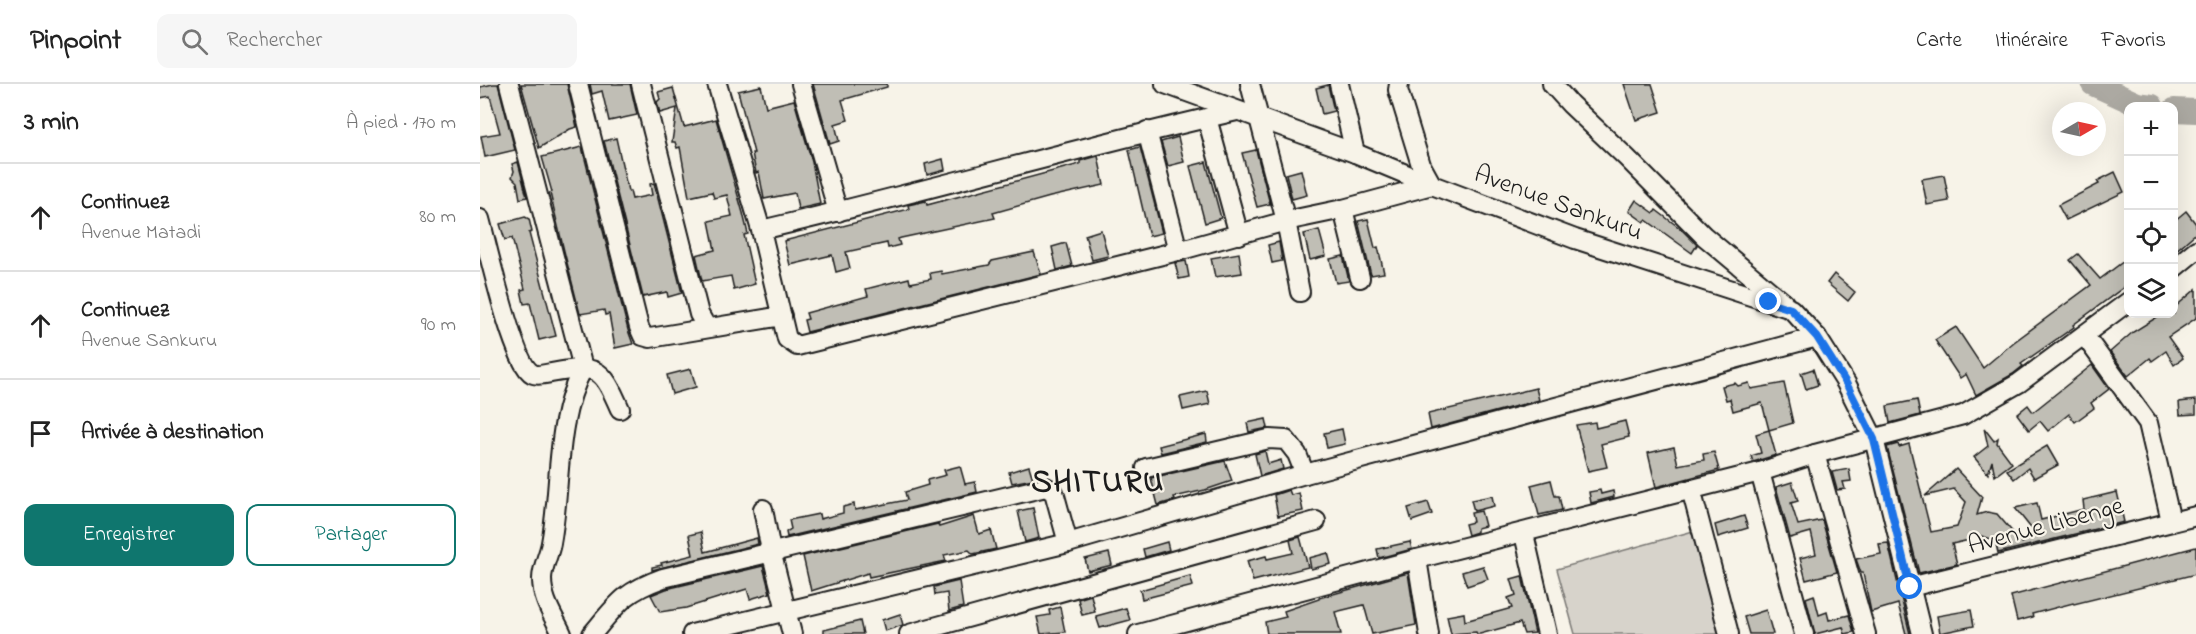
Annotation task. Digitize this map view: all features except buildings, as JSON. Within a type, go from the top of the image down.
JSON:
[{"type":"street","points":[[509,84],[583,368],[576,381],[565,422],[559,457],[551,544],[542,576],[544,600],[562,634]]},
{"type":"street","points":[[578,84],[643,336],[650,338],[782,316]]},
{"type":"street","points":[[640,84],[699,314],[707,328]]},
{"type":"street","points":[[717,84],[761,230],[787,339],[797,346],[1432,185],[1421,165],[1400,98],[1399,84]]},
{"type":"street","points":[[801,84],[838,212]]},
{"type":"street","name":"Avenue Sankuru","points":[[1165,84],[1355,153],[1575,239],[1791,309],[1817,337],[1846,383],[1874,439],[1922,634]]},
{"type":"street","points":[[1250,84],[1286,221],[1300,292]]},
{"type":"street","points":[[1339,84],[1355,153]]},
{"type":"street","points":[[1552,84],[1704,236],[1791,309]]},
{"type":"street","points":[[761,230],[1148,131],[1238,111]]},
{"type":"street","points":[[1207,118],[1239,235]]},
{"type":"street","points":[[1148,131],[1178,251]]},
{"type":"street","points":[[1343,209],[1360,278]]},
{"type":"street","points":[[480,219],[513,344],[525,367],[533,374],[544,375],[583,368],[602,375],[609,384],[620,409]]},
{"type":"street","points":[[2178,265],[2196,250]]},
{"type":"street","points":[[1138,634],[1760,472],[1815,454],[1963,415],[2019,383],[2124,305]]},
{"type":"street","points":[[2084,335],[2148,423],[2171,521]]},
{"type":"street","points":[[692,634],[1068,543],[1305,474],[1817,337]]},
{"type":"street","points":[[1146,468],[1269,439],[1286,440],[1297,454],[1305,474]]},
{"type":"street","points":[[1815,454],[1866,634]]},
{"type":"street","points":[[1760,472],[1804,634]]},
{"type":"street","points":[[592,634],[622,598],[639,586],[663,578],[1046,487],[1054,492],[1068,543]]},
{"type":"street","points":[[1691,489],[1729,634]]},
{"type":"street","points":[[763,509],[792,634]]},
{"type":"street","name":"Avenue Libenge","points":[[1910,587],[2196,516]]},
{"type":"street","points":[[909,634],[1316,521]]},
{"type":"street","points":[[1524,534],[1547,634]]},
{"type":"street","points":[[1417,560],[1426,634]]},
{"type":"shaded area","points":[[1697,530],[1725,634],[1575,634],[1557,569]]},
{"type":"waterway","points":[[2093,84],[2133,102]]},
{"type":"waterway","points":[[2178,110],[2196,111]]},
{"type":"district","name":"SHITURU","points":[[1098,483]]},
{"type":"route","points":[[1769,302],[1791,309],[1817,337],[1846,383],[1874,439],[1910,587]]}]
